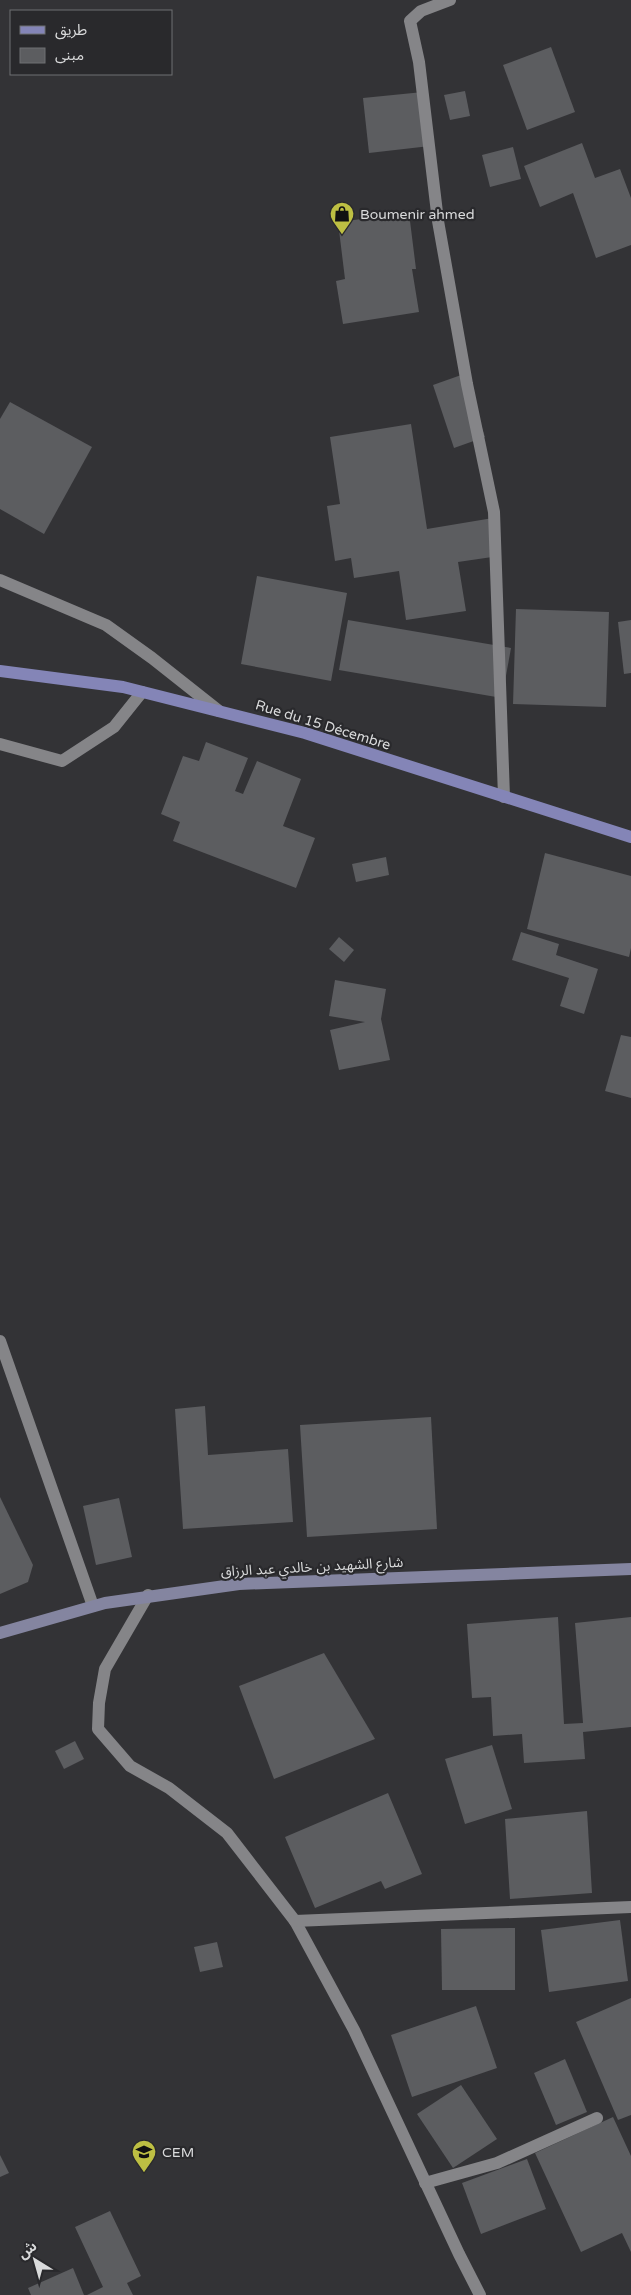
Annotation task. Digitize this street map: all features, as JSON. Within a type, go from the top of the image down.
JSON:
[{"type":"main road","name":"Rue du 15 Décembre","points":[[0,671],[123,687],[305,733],[631,837]]},
{"type":"main road","name":"شارع الشهيد بن خالدي عبد الرزاق","points":[[0,1632],[93,1606],[148,1595],[239,1584],[631,1569]]},
{"type":"street","points":[[450,0],[421,11],[410,21],[419,62],[438,221],[467,384],[494,512],[504,797]]},
{"type":"street","points":[[0,580],[106,625],[152,658],[219,711]]},
{"type":"street","points":[[0,744],[62,761],[114,727],[142,692]]},
{"type":"street","points":[[0,1341],[93,1606]]},
{"type":"street","points":[[148,1595],[105,1669],[99,1703],[98,1729],[130,1766],[169,1788],[227,1833],[295,1921],[354,2030],[425,2183],[480,2295]]},
{"type":"street","points":[[295,1921],[631,1908]]},
{"type":"street","points":[[425,2183],[497,2163],[597,2118]]},
{"type":"building","points":[[551,47],[575,112],[527,130],[503,65]]},
{"type":"building","points":[[465,91],[470,116],[450,120],[444,95]]},
{"type":"building","points":[[423,92],[430,146],[369,153],[363,98]]},
{"type":"building","points":[[582,143],[595,178],[620,169],[631,198],[631,245],[596,258],[573,193],[540,207],[524,166]]},
{"type":"building","points":[[513,147],[521,179],[490,187],[482,155]]},
{"type":"building","points":[[409,213],[416,269],[412,269],[419,312],[343,324],[336,281],[345,279],[338,222]]},
{"type":"building","points":[[464,374],[485,437],[454,448],[433,385]]},
{"type":"building","points":[[10,402],[92,447],[44,534],[0,509],[0,419]]},
{"type":"building","points":[[411,424],[427,529],[493,518],[499,556],[458,562],[466,611],[406,620],[399,571],[354,578],[351,558],[335,561],[327,506],[340,504],[330,437]]},
{"type":"building","points":[[257,576],[347,593],[331,681],[241,664]]},
{"type":"building","points":[[516,609],[609,612],[606,707],[513,704]]},
{"type":"building","points":[[348,620],[511,648],[502,698],[339,670]]},
{"type":"building","points":[[631,620],[631,673],[624,674],[618,622]]},
{"type":"building","points":[[206,742],[248,758],[235,791],[243,794],[257,761],[301,779],[283,826],[315,838],[296,888],[173,841],[180,822],[161,814],[183,756],[199,761]]},
{"type":"building","points":[[545,853],[631,876],[631,948],[629,957],[527,929]]},
{"type":"building","points":[[386,857],[389,875],[356,882],[352,864]]},
{"type":"building","points":[[521,932],[559,944],[556,955],[598,969],[584,1014],[560,1006],[569,978],[512,960]]},
{"type":"building","points":[[339,937],[354,950],[344,962],[329,949]]},
{"type":"building","points":[[335,980],[386,989],[381,1019],[390,1060],[339,1070],[330,1030],[365,1022],[329,1016]]},
{"type":"building","points":[[621,1035],[631,1037],[631,1098],[605,1091]]},
{"type":"building","points":[[205,1406],[208,1455],[288,1449],[293,1522],[183,1529],[175,1409]]},
{"type":"building","points":[[431,1417],[437,1529],[307,1537],[300,1425]]},
{"type":"building","points":[[0,1497],[33,1565],[28,1582],[0,1594]]},
{"type":"building","points":[[119,1498],[132,1557],[96,1565],[83,1506]]},
{"type":"building","points":[[558,1617],[564,1724],[583,1723],[575,1623],[631,1617],[631,1727],[583,1732],[585,1759],[524,1763],[522,1734],[493,1736],[491,1697],[472,1698],[467,1624]]},
{"type":"building","points":[[324,1653],[375,1739],[274,1779],[239,1686]]},
{"type":"building","points":[[75,1741],[84,1759],[64,1769],[55,1751]]},
{"type":"building","points":[[492,1745],[512,1809],[465,1824],[445,1759]]},
{"type":"building","points":[[388,1793],[422,1874],[385,1889],[381,1881],[315,1908],[285,1837]]},
{"type":"building","points":[[587,1811],[592,1893],[510,1899],[505,1819]]},
{"type":"building","points":[[620,1920],[628,1981],[549,1992],[541,1930]]},
{"type":"building","points":[[515,1928],[515,1990],[442,1990],[441,1929]]},
{"type":"building","points":[[217,1942],[223,1967],[200,1972],[194,1947]]},
{"type":"building","points":[[631,1998],[631,2115],[618,2120],[576,2022]]},
{"type":"building","points":[[476,2006],[497,2068],[412,2097],[391,2035]]},
{"type":"building","points":[[565,2059],[587,2112],[556,2125],[534,2073]]},
{"type":"building","points":[[461,2085],[497,2139],[453,2168],[417,2114]]},
{"type":"building","points":[[613,2117],[631,2156],[631,2252],[622,2233],[581,2252],[535,2153]]},
{"type":"building","points":[[0,2155],[9,2173],[0,2177]]},
{"type":"building","points":[[527,2159],[546,2209],[481,2234],[462,2183]]},
{"type":"building","points":[[110,2211],[141,2276],[127,2283],[133,2295],[87,2295],[103,2287],[75,2227]]},
{"type":"building","points":[[73,2268],[84,2295],[31,2295],[28,2288]]},
{"type":"place","name":"Boumenir ahmed","points":[[342,235]]},
{"type":"place","name":"CEM","points":[[144,2173]]}]
